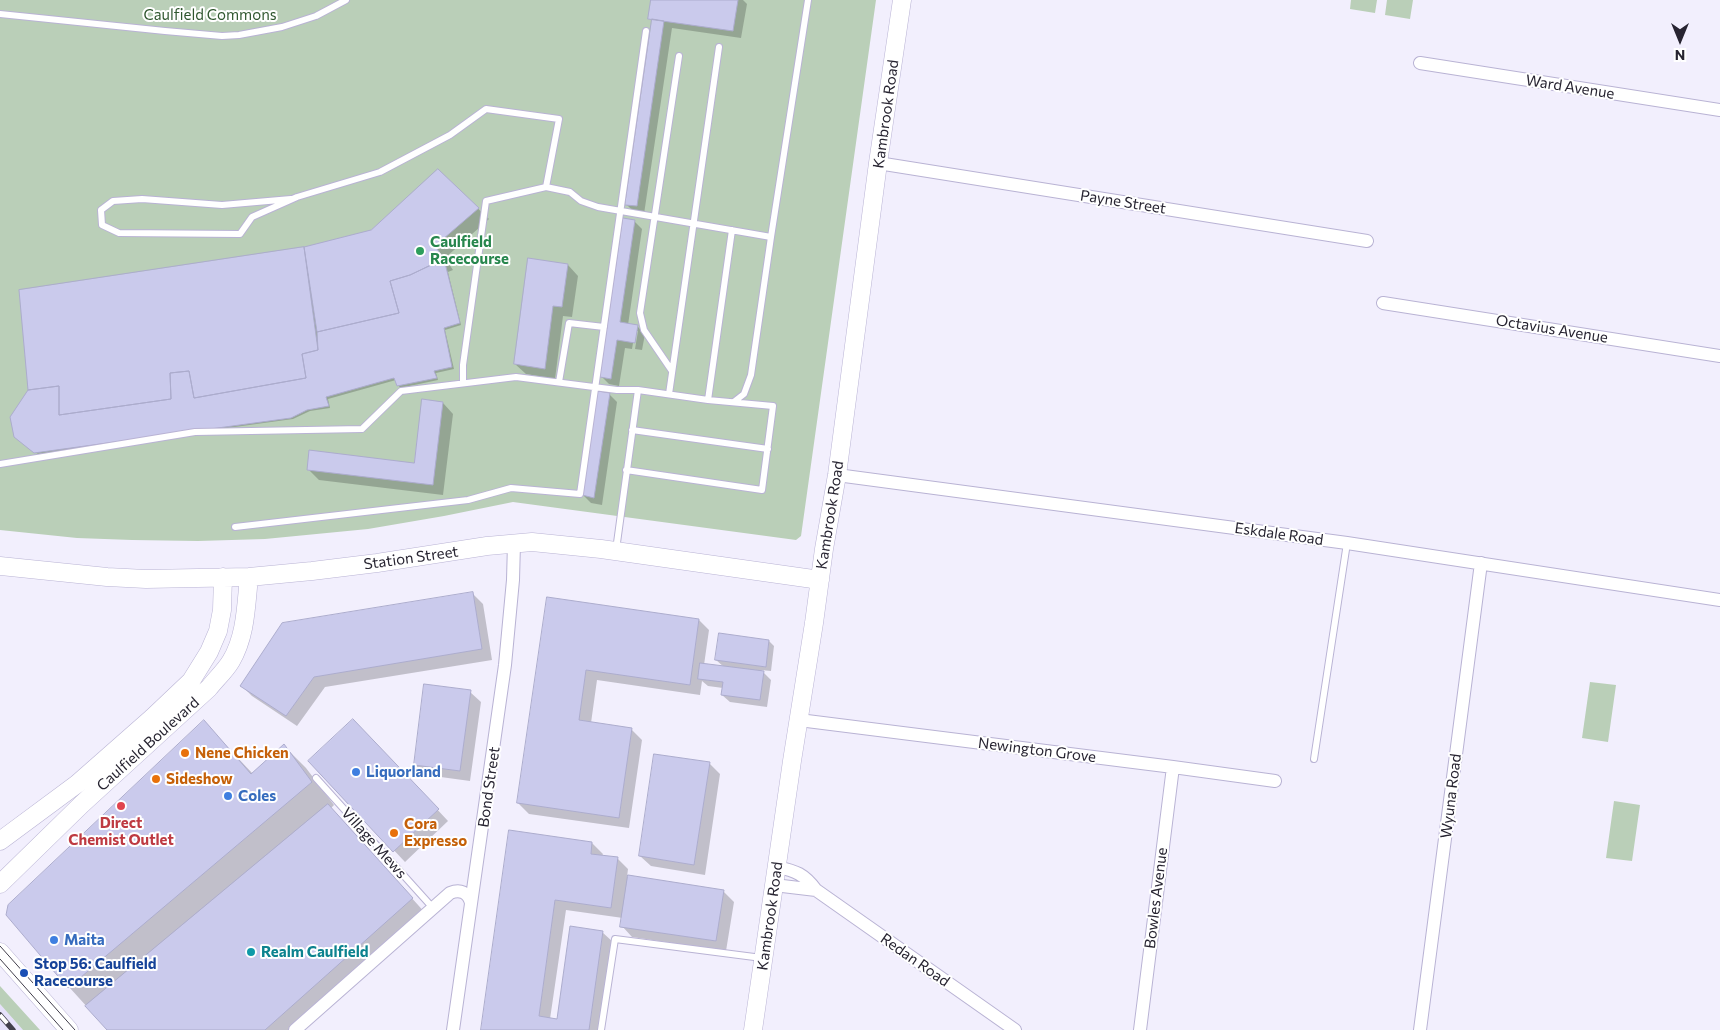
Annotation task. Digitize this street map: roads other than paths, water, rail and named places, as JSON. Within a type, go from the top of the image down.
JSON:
[{"type":"street","name":"Kambrook Road","points":[[753,1030],[837,475],[878,163],[902,0]]},
{"type":"street","name":"Ward Avenue","points":[[1420,63],[1720,110]]},
{"type":"street","name":"Payne Street","points":[[878,163],[1367,241]]},
{"type":"street","name":"Octavius Avenue","points":[[1383,303],[1720,356]]},
{"type":"street","name":"Eskdale Road","points":[[837,475],[1347,543],[1720,600]]},
{"type":"street","name":"Station Street","points":[[0,566],[146,579],[248,577],[377,563],[487,546],[514,543],[550,543],[820,580]]},
{"type":"street","name":"Bond Street","points":[[453,1030],[487,802],[505,665],[513,580],[514,543]]},
{"type":"street","name":"Wyuna Road","points":[[1420,1030],[1481,563]]},
{"type":"street","name":"Caulfield Boulevard","points":[[0,884],[82,804],[209,688],[224,671],[238,645],[246,610],[248,577]]},
{"type":"street","name":"Caulfield Boulevard","points":[[0,841],[77,784],[191,681],[209,652],[218,631],[222,610],[223,578]]},
{"type":"street","name":"Newington Grove","points":[[799,720],[1275,781]]},
{"type":"street","name":"Bowles Avenue","points":[[1140,1030],[1173,767]]},
{"type":"street","name":"Redan Road","points":[[777,867],[797,872],[807,878],[816,890],[1015,1030]]},
{"type":"street","name":"Redan Road","points":[[774,885],[816,890]]},
{"type":"street","points":[[295,1030],[450,893],[455,891],[465,893],[471,903]]},
{"type":"street","points":[[0,952],[69,1030]]},
{"type":"lane","points":[[0,14],[222,36],[239,35],[282,27],[316,16],[346,0]]},
{"type":"lane","points":[[735,401],[744,394],[751,375],[808,0]]},
{"type":"lane","points":[[235,527],[468,500],[511,488],[580,494],[646,31]]},
{"type":"lane","points":[[669,394],[719,47]]},
{"type":"lane","points":[[672,371],[644,330],[640,313],[679,56]]},
{"type":"lane","points":[[291,199],[222,205],[142,199],[113,201],[101,210],[102,225],[119,233],[240,234],[252,217],[291,199],[380,172],[450,135],[486,110],[559,118],[546,187]]},
{"type":"lane","points":[[463,384],[463,364],[486,201],[546,187],[565,190],[587,203],[620,211],[771,237]]},
{"type":"lane","points":[[708,400],[732,230]]},
{"type":"lane","points":[[560,382],[569,323],[604,328]]},
{"type":"lane","points":[[0,464],[196,432],[362,429],[401,392],[516,377],[774,406],[762,490],[626,470]]},
{"type":"lane","points":[[616,551],[638,390]]},
{"type":"lane","points":[[632,430],[768,449]]},
{"type":"lane","points":[[1314,759],[1347,543]]},
{"type":"lane","name":"Village Mews","points":[[316,778],[432,908]]},
{"type":"lane","points":[[601,1030],[615,939],[763,958]]},
{"type":"tram line","points":[[0,946],[75,1030]]},
{"type":"tram line","points":[[0,959],[63,1030]]},
{"type":"railway","points":[[0,1015],[13,1030]]},
{"type":"place","name":"Caulfield Racecourse","points":[[420,251]]},
{"type":"place","name":"Nene Chicken","points":[[185,753]]},
{"type":"place","name":"Liquorland","points":[[356,772]]},
{"type":"place","name":"Sideshow","points":[[156,779]]},
{"type":"place","name":"Coles","points":[[228,796]]},
{"type":"place","name":"Direct Chemist Outlet","points":[[121,806]]},
{"type":"place","name":"Cora Expresso","points":[[394,833]]},
{"type":"place","name":"Maita","points":[[54,940]]},
{"type":"place","name":"Realm Caulfield","points":[[251,952]]},
{"type":"place","name":"Stop 56: Caulfield Racecourse","points":[[24,973]]},
{"type":"park label","name":"Caulfield Commons","points":[[210,15]]}]
